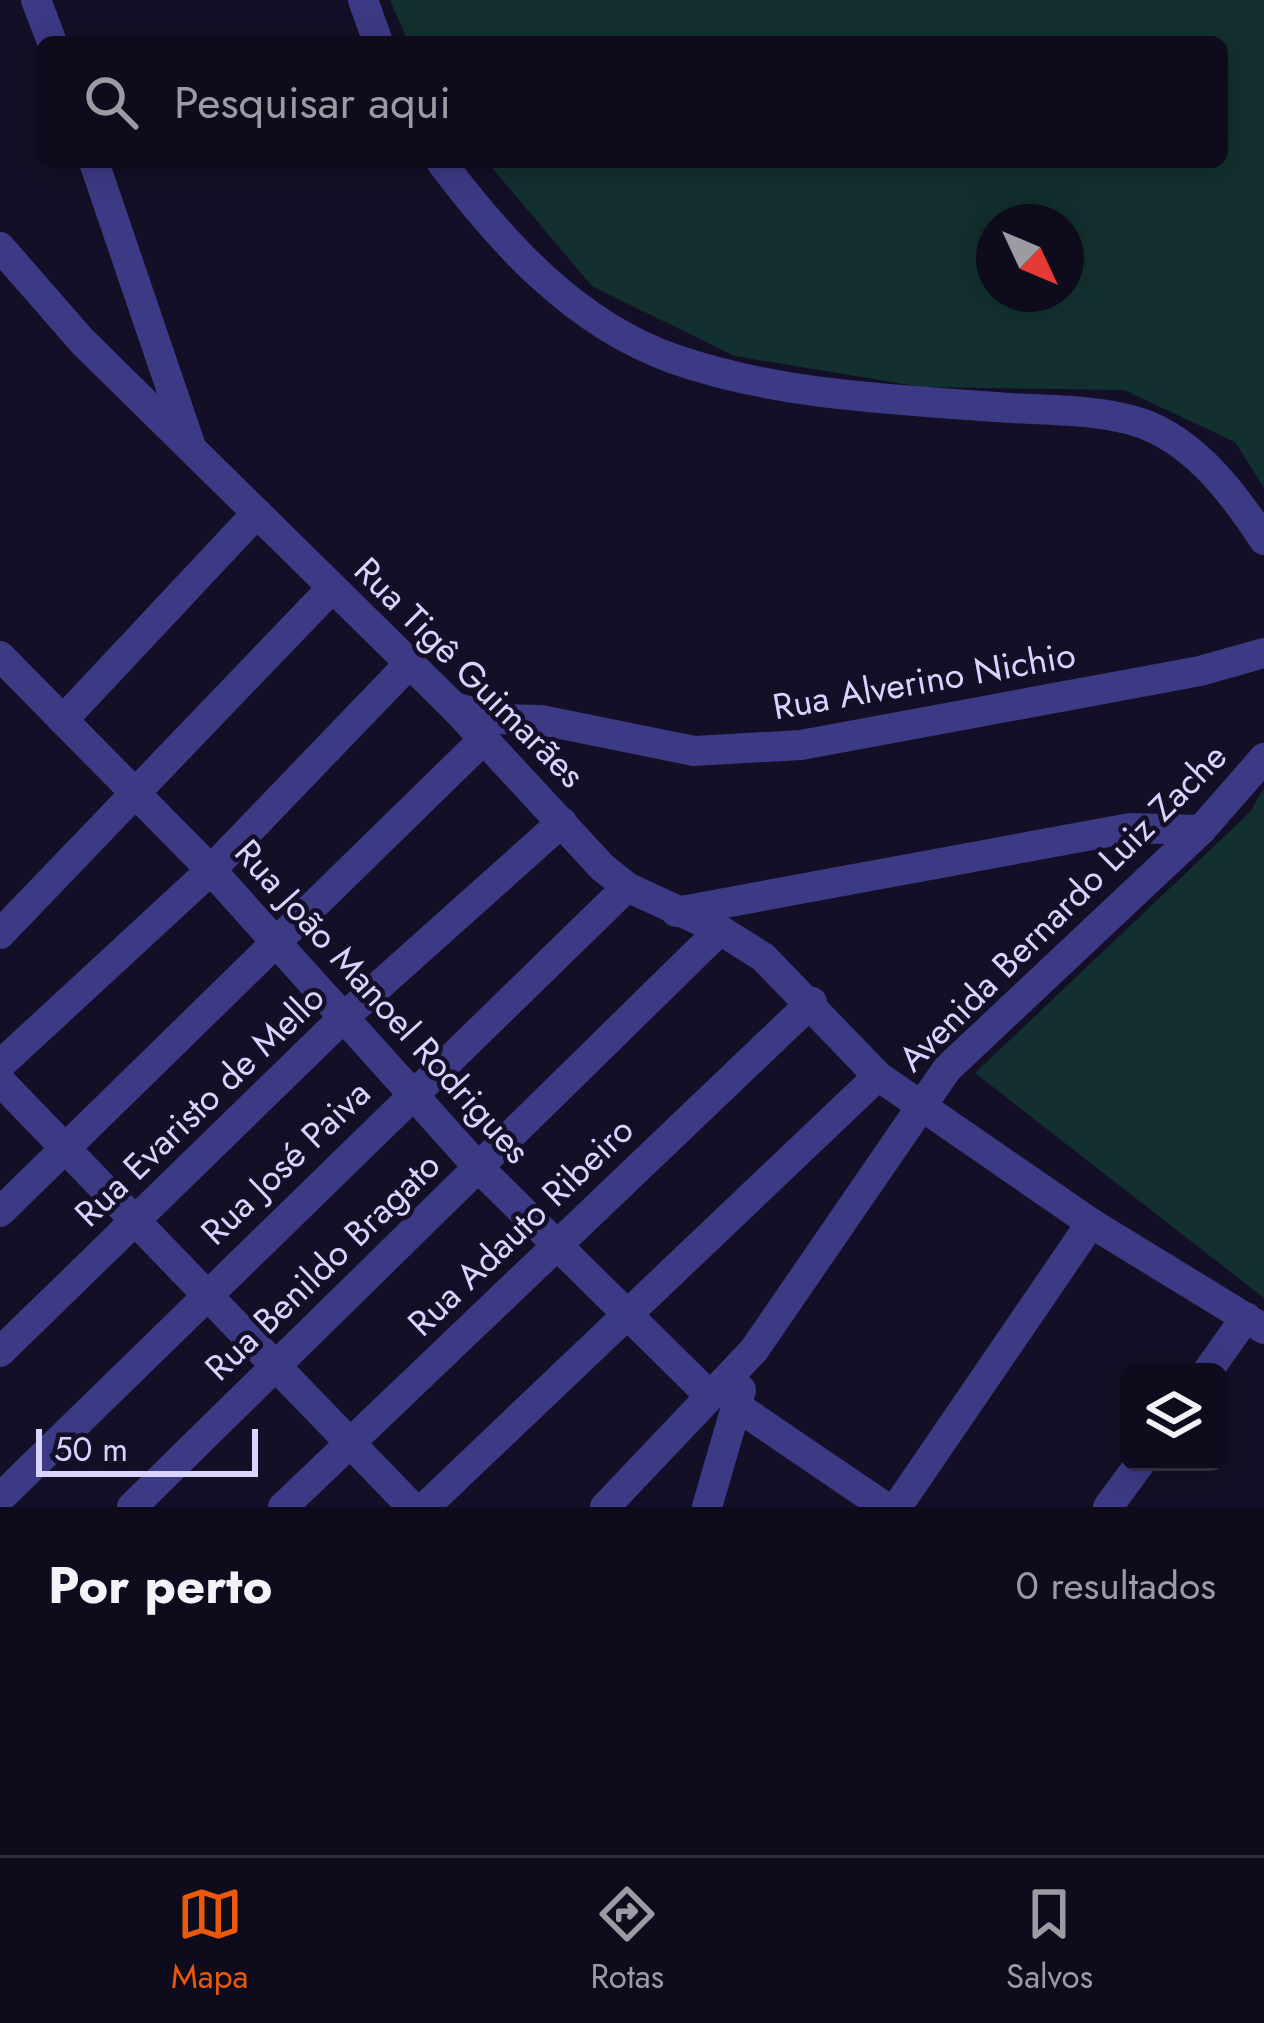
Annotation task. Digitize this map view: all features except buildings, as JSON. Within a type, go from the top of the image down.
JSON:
[{"type":"street","points":[[36,0],[50,36]]},
{"type":"street","points":[[363,0],[376,36]]},
{"type":"street","points":[[96,168],[192,450]]},
{"type":"street","points":[[446,168],[499,238],[534,271],[621,334],[656,350],[830,395],[1090,413],[1139,423],[1200,461],[1264,540]]},
{"type":"street","name":"Rua Tigê Guimarães","points":[[0,247],[82,341],[454,706],[627,886],[720,930],[763,957],[812,1002],[878,1076],[1091,1223],[1255,1323]]},
{"type":"street","points":[[63,720],[257,513]]},
{"type":"street","points":[[0,934],[332,588]]},
{"type":"street","name":"Rua Alverino Nichio","points":[[454,706],[496,719],[541,720],[694,751],[801,745],[1200,671],[1264,652]]},
{"type":"street","name":"Rua João Manoel Rodrigues","points":[[0,656],[136,790],[478,1168],[559,1243],[626,1315],[723,1401],[885,1507]]},
{"type":"street","points":[[0,1065],[211,870],[409,664]]},
{"type":"street","points":[[0,1212],[483,740]]},
{"type":"street","name":"Avenida Bernardo Luiz Zache","points":[[605,1507],[723,1401],[920,1104],[1017,998],[1201,830],[1264,758]]},
{"type":"street","name":"Rua Evaristo de Mello","points":[[0,1352],[343,1018],[562,821]]},
{"type":"street","points":[[676,913],[1130,828],[1201,830]]},
{"type":"street","name":"Rua José Paiva","points":[[8,1494],[203,1295],[627,886]]},
{"type":"street","name":"Rua Benildo Bragato","points":[[132,1507],[720,930]]},
{"type":"street","name":"Rua Adauto Ribeiro","points":[[283,1507],[812,1002]]},
{"type":"street","points":[[425,1507],[878,1076]]},
{"type":"street","points":[[0,1082],[412,1507]]},
{"type":"street","points":[[897,1507],[1091,1223]]},
{"type":"street","points":[[1216,1363],[1255,1323]]},
{"type":"street","points":[[707,1507],[723,1401]]},
{"type":"street","points":[[1108,1507],[1134,1471]]},
{"type":"green space","points":[[390,0],[1264,0],[1264,488],[1235,442],[1124,390],[922,387],[734,356],[592,286],[492,168],[1228,168],[1228,36],[405,36]]},
{"type":"green space","points":[[1264,788],[1264,1298],[975,1073],[1250,812]]}]
